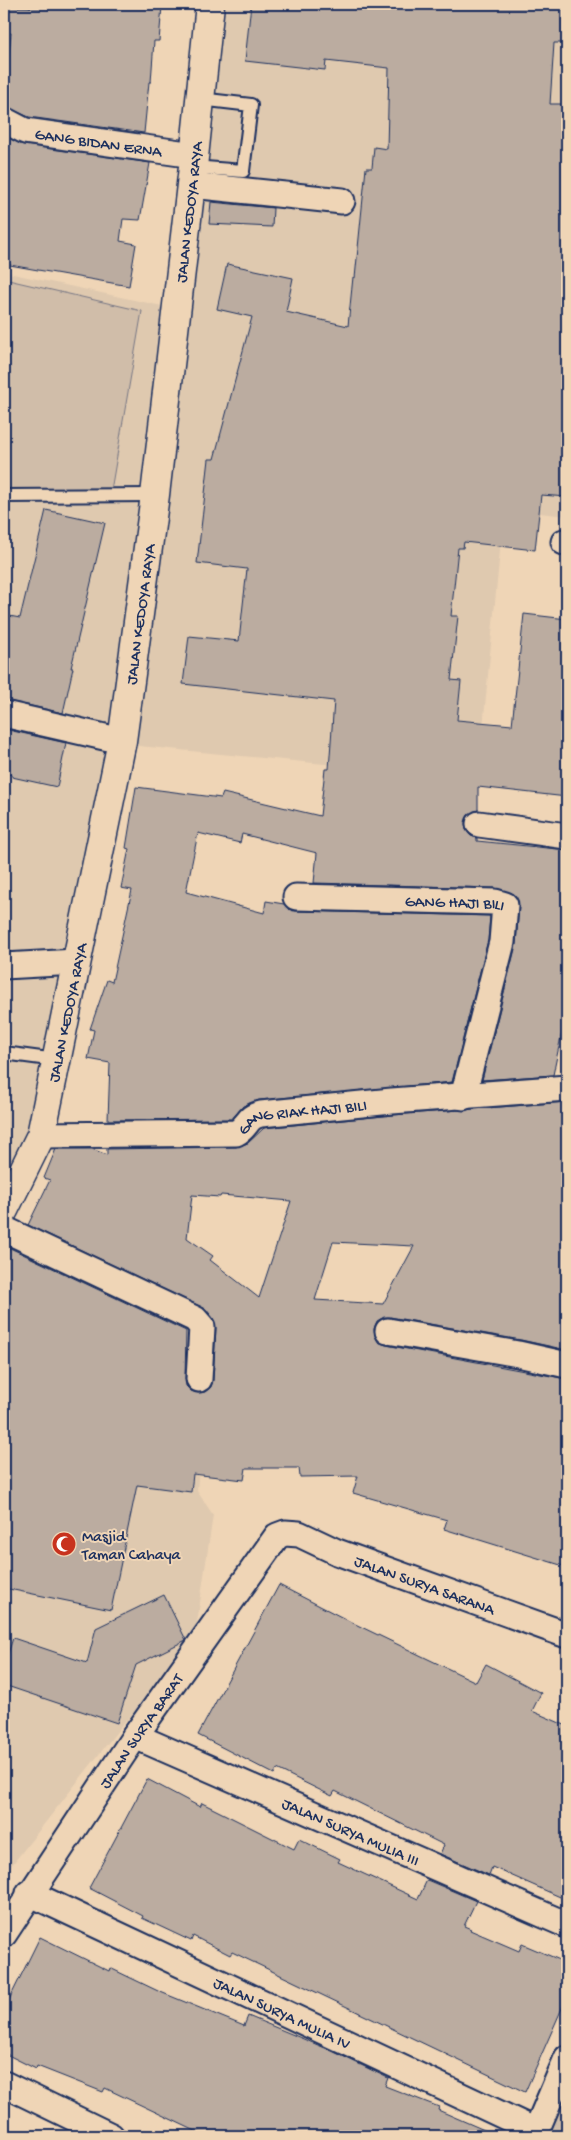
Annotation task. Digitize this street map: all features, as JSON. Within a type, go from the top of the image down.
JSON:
[{"type":"street","name":"JALAN KEDOYA RAYA","points":[[4,1210],[41,1136],[122,741],[155,495],[210,4]]},
{"type":"street","name":"GANG BIDAN ERNA","points":[[4,120],[25,131],[342,201]]},
{"type":"street","points":[[4,714],[122,741]]},
{"type":"street","points":[[480,824],[567,836]]},
{"type":"street","name":"GANG HAJI BILI","points":[[296,897],[495,902],[505,906],[502,942],[463,1097]]},
{"type":"street","points":[[4,966],[76,962]]},
{"type":"street","name":"GANG RIAK HAJI BILI","points":[[41,1136],[236,1133],[240,1132],[251,1117],[262,1114],[392,1101],[567,1088]]},
{"type":"street","points":[[4,1229],[186,1313],[195,1319],[202,1327],[200,1379]]},
{"type":"street","points":[[388,1331],[518,1354],[567,1365]]},
{"type":"street","name":"JALAN SURYA SARANA","points":[[285,1533],[298,1534],[337,1552],[567,1635]]},
{"type":"street","name":"JALAN SURYA BARAT","points":[[4,1934],[135,1736],[270,1545],[278,1536],[285,1533]]},
{"type":"street","name":"JALAN SURYA MULIA III","points":[[135,1736],[567,1925]]},
{"type":"street","name":"JALAN SURYA MULIA IV","points":[[29,1894],[535,2134]]},
{"type":"street","points":[[535,2134],[567,2058]]},
{"type":"street","points":[[4,2084],[111,2136]]},
{"type":"lane","points":[[193,169],[243,171],[252,105],[200,99]]},
{"type":"lane","points":[[4,496],[155,495]]},
{"type":"lane","points":[[4,1053],[56,1060]]},
{"type":"shaded area","points":[[201,4],[567,4],[567,516],[504,509],[478,779],[129,745],[56,1117],[10,1235],[211,1323],[197,1491],[213,1515],[194,1643],[119,1729],[4,1875],[4,272],[162,306]]},
{"type":"shaded area","points":[[4,279],[142,311],[109,502],[4,499]]},
{"type":"shaded area","points":[[567,2072],[567,2136],[540,2136]]},
{"type":"building","points":[[74,4],[162,6],[159,41],[154,41],[144,133],[29,117],[4,106],[11,33],[4,33],[4,7],[74,8]]},
{"type":"building","points":[[251,4],[566,4],[565,43],[554,43],[550,104],[567,104],[567,497],[541,495],[535,550],[464,542],[463,548],[458,548],[451,616],[458,616],[451,680],[461,681],[457,720],[512,725],[524,614],[567,619],[567,797],[478,787],[478,810],[468,815],[465,823],[466,830],[471,836],[477,838],[477,841],[567,850],[567,1008],[553,1075],[482,1080],[516,945],[519,906],[514,894],[495,888],[314,883],[317,853],[242,834],[240,843],[198,833],[186,892],[264,913],[266,901],[284,904],[289,909],[296,911],[490,916],[488,940],[452,1082],[259,1100],[243,1106],[232,1119],[108,1120],[110,1063],[88,1059],[94,1030],[90,1029],[107,980],[112,982],[132,890],[121,888],[129,849],[126,848],[136,787],[221,798],[223,793],[320,816],[325,769],[329,769],[334,701],[183,684],[189,636],[239,641],[247,569],[197,563],[209,459],[214,459],[252,317],[217,309],[227,264],[293,278],[286,312],[348,326],[353,277],[355,278],[366,168],[372,168],[374,147],[387,149],[389,68],[326,61],[325,70],[245,61]]},
{"type":"building","points":[[4,136],[23,145],[150,163],[140,220],[123,219],[120,241],[136,244],[129,286],[4,264]]},
{"type":"building","points":[[211,202],[273,208],[272,227],[209,224]]},
{"type":"building","points":[[46,510],[105,523],[71,668],[73,668],[63,713],[4,700],[4,615],[20,618]]},
{"type":"building","points":[[4,729],[66,743],[57,787],[12,777],[12,775],[4,773]]},
{"type":"building","points":[[567,1102],[567,1350],[390,1317],[384,1317],[377,1321],[374,1329],[378,1342],[386,1345],[567,1379],[567,1567],[444,1529],[447,1520],[353,1493],[358,1476],[300,1477],[299,1468],[246,1468],[244,1480],[193,1474],[191,1492],[137,1485],[111,1610],[4,1588],[4,1261],[10,1248],[186,1331],[186,1386],[191,1391],[205,1392],[211,1387],[213,1380],[216,1328],[213,1318],[206,1309],[28,1225],[50,1180],[44,1178],[56,1149],[92,1149],[107,1155],[107,1149],[236,1147],[248,1143],[264,1128],[393,1115]],"holes":[[[192,1195],[220,1197],[221,1195],[291,1201],[259,1298],[210,1260],[213,1256],[187,1238]],[[333,1242],[414,1246],[383,1304],[315,1300]]]},
{"type":"building","points":[[279,1585],[476,1682],[486,1664],[541,1693],[532,1711],[567,1726],[567,1900],[492,1867],[489,1875],[440,1854],[444,1845],[335,1791],[332,1796],[277,1769],[274,1774],[198,1735]]},
{"type":"building","points":[[164,1595],[186,1640],[136,1665],[117,1723],[4,1685],[4,1666],[13,1638],[87,1663],[96,1628]]},
{"type":"building","points":[[147,1779],[200,1807],[202,1803],[294,1849],[299,1839],[340,1859],[338,1862],[418,1899],[427,1880],[476,1901],[464,1926],[519,1951],[522,1944],[567,1963],[567,1997],[525,2092],[232,1952],[230,1955],[193,1936],[191,1941],[142,1918],[143,1916],[89,1888]]},
{"type":"building","points":[[40,1937],[109,1971],[110,1968],[158,1991],[244,2026],[248,2016],[330,2050],[388,2078],[385,2086],[439,2107],[438,2110],[498,2136],[206,2136],[105,2088],[103,2092],[37,2066],[36,2069],[4,2053],[4,2010]]},
{"type":"place","name":"Masjid Taman Cahaya","points":[[64,1544]]}]
